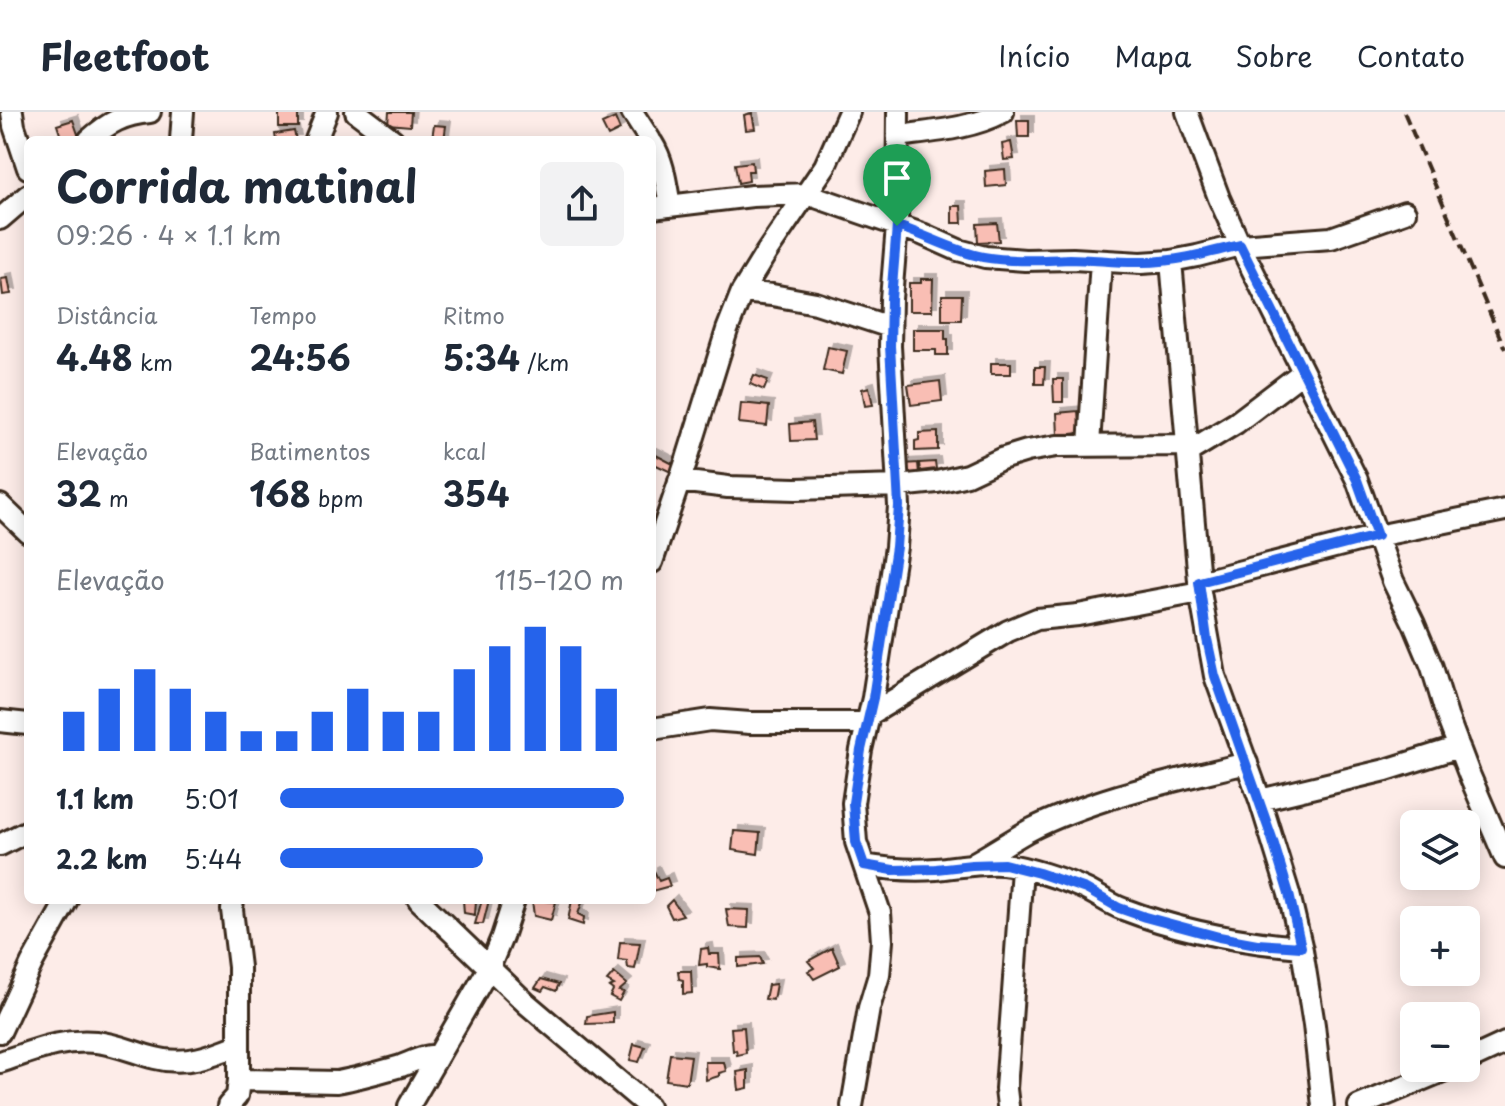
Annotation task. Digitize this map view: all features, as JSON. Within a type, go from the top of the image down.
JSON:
[{"type":"street","points":[[12,112],[24,156]]},
{"type":"street","points":[[95,136],[118,119],[150,112]]},
{"type":"street","points":[[181,136],[183,112]]},
{"type":"street","points":[[318,136],[327,112]]},
{"type":"street","points":[[356,112],[388,136]]},
{"type":"street","points":[[632,112],[648,136]]},
{"type":"street","points":[[656,550],[742,292],[833,152],[849,112]]},
{"type":"street","points":[[852,1106],[869,1008],[879,975],[882,941],[880,913],[856,842],[853,803],[896,547],[898,486],[890,327],[897,226],[898,112]]},
{"type":"street","points":[[898,136],[970,125],[1003,112]]},
{"type":"street","points":[[1187,112],[1240,245],[1357,480],[1393,581],[1432,667],[1459,747],[1505,858]]},
{"type":"street","points":[[656,150],[662,165],[661,207],[752,196],[807,194],[922,234],[958,250],[985,257],[1141,263],[1171,261],[1240,245],[1331,238],[1405,212]]},
{"type":"street","points":[[0,219],[24,198]]},
{"type":"street","points":[[1089,445],[1101,261]]},
{"type":"street","points":[[1171,261],[1199,587],[1215,676],[1260,800],[1289,894],[1314,1025],[1323,1106]]},
{"type":"street","points":[[742,292],[816,303],[890,327]]},
{"type":"street","points":[[679,481],[783,489],[898,486],[967,475],[1001,459],[1057,446],[1188,448],[1236,423],[1303,372]]},
{"type":"street","points":[[0,505],[24,528]]},
{"type":"street","points":[[656,728],[710,720],[750,723],[868,719],[1008,631],[1037,619],[1078,615],[1199,587],[1377,536],[1505,510]]},
{"type":"street","points":[[0,721],[24,724]]},
{"type":"street","points":[[1260,800],[1386,770],[1459,747]]},
{"type":"street","points":[[972,865],[1029,831],[1080,809],[1247,763]]},
{"type":"street","points":[[0,845],[24,833]]},
{"type":"street","points":[[864,865],[893,870],[1004,864],[1086,889],[1119,908],[1145,917],[1219,937],[1301,947]]},
{"type":"street","points":[[1008,1106],[1006,1089],[1022,869]]},
{"type":"street","points":[[0,1032],[32,963],[65,904]]},
{"type":"street","points":[[228,1106],[237,1096],[239,1080],[239,967],[233,904]]},
{"type":"street","points":[[423,904],[550,1025],[648,1106]]},
{"type":"street","points":[[409,1106],[489,968],[513,904]]},
{"type":"street","points":[[0,1062],[39,1047],[72,1042],[106,1043],[156,1058],[182,1061],[206,1058],[238,1045]]},
{"type":"street","points":[[1480,1055],[1505,1043]]},
{"type":"street","points":[[239,1080],[337,1082],[431,1055],[438,1056]]},
{"type":"street","points":[[1359,1106],[1416,1082]]},
{"type":"building","points":[[279,112],[298,112],[298,127],[279,127]]},
{"type":"building","points":[[389,112],[411,112],[410,126],[388,124]]},
{"type":"building","points":[[752,113],[755,129],[746,130],[744,115]]},
{"type":"building","points":[[615,118],[620,130],[608,136],[602,124]]},
{"type":"building","points":[[73,120],[79,136],[61,136],[57,125]]},
{"type":"building","points":[[1017,120],[1029,120],[1029,137],[1018,137]]},
{"type":"building","points":[[434,125],[446,126],[445,136],[432,136]]},
{"type":"building","points":[[294,131],[295,136],[275,136]]},
{"type":"building","points":[[1011,142],[1014,159],[1004,160],[1002,144]]},
{"type":"building","points":[[752,162],[753,171],[748,171],[749,181],[738,183],[735,164]]},
{"type":"building","points":[[1005,169],[1006,185],[986,187],[985,171]]},
{"type":"building","points":[[952,206],[961,206],[962,223],[952,223]]},
{"type":"building","points":[[997,223],[999,241],[978,242],[977,224]]},
{"type":"building","points":[[8,278],[11,294],[3,295],[1,279]]},
{"type":"building","points":[[921,279],[933,279],[932,311],[909,311],[909,283],[921,283]]},
{"type":"building","points":[[942,295],[962,295],[961,320],[942,320]]},
{"type":"building","points":[[913,329],[945,329],[948,355],[936,355],[936,350],[913,350]]},
{"type":"building","points":[[828,347],[847,351],[842,374],[823,370]]},
{"type":"building","points":[[991,363],[1011,363],[1011,374],[991,374]]},
{"type":"building","points":[[1035,367],[1045,367],[1044,384],[1035,384]]},
{"type":"building","points":[[754,375],[768,380],[764,390],[750,384]]},
{"type":"building","points":[[1053,379],[1063,379],[1063,402],[1054,402]]},
{"type":"building","points":[[940,381],[942,401],[911,405],[908,385]]},
{"type":"building","points":[[869,387],[873,405],[865,406],[862,389]]},
{"type":"building","points":[[741,403],[769,406],[767,426],[739,423]]},
{"type":"building","points":[[1078,411],[1080,433],[1058,436],[1057,413]]},
{"type":"building","points":[[812,422],[814,440],[791,441],[790,424]]},
{"type":"building","points":[[938,432],[938,450],[915,451],[919,433]]},
{"type":"building","points":[[656,455],[675,465],[671,472],[656,465]]},
{"type":"building","points":[[935,462],[936,469],[920,471],[919,463]]},
{"type":"building","points":[[918,463],[919,474],[904,475],[903,464]]},
{"type":"building","points":[[734,831],[760,833],[758,854],[732,850]]},
{"type":"building","points":[[656,875],[659,881],[667,878],[670,886],[656,890]]},
{"type":"building","points":[[672,900],[683,915],[672,918],[666,906]]},
{"type":"building","points":[[463,904],[476,904],[475,915],[464,913]]},
{"type":"building","points":[[481,904],[488,904],[483,924],[475,924]]},
{"type":"building","points":[[532,904],[555,904],[551,920],[534,916]]},
{"type":"building","points":[[571,904],[582,904],[578,914],[584,917],[583,925],[568,920]]},
{"type":"building","points":[[726,909],[749,910],[748,928],[729,927]]},
{"type":"building","points":[[620,942],[640,943],[635,969],[628,968],[627,961],[618,960]]},
{"type":"building","points":[[708,948],[709,954],[719,954],[720,969],[707,967],[707,964],[699,965],[701,949]]},
{"type":"building","points":[[832,948],[840,966],[814,979],[808,971],[814,968],[808,961]]},
{"type":"building","points":[[760,957],[763,964],[738,967],[738,958]]},
{"type":"building","points":[[678,971],[691,971],[692,993],[683,994],[683,980],[679,979]]},
{"type":"building","points":[[614,973],[627,984],[619,991],[624,992],[619,1001],[610,996],[613,990],[609,987],[614,985],[607,981]]},
{"type":"building","points":[[541,979],[559,984],[556,991],[545,987],[542,991],[535,988]]},
{"type":"building","points":[[776,984],[773,1000],[765,999],[768,985]]},
{"type":"building","points":[[613,1012],[613,1023],[586,1024],[587,1016]]},
{"type":"building","points":[[744,1027],[746,1053],[737,1055],[736,1050],[733,1051],[731,1028]]},
{"type":"building","points":[[634,1044],[645,1047],[639,1062],[630,1060]]},
{"type":"building","points":[[670,1054],[691,1056],[687,1083],[666,1080]]},
{"type":"building","points":[[705,1062],[724,1062],[726,1071],[706,1080]]},
{"type":"building","points":[[748,1070],[748,1088],[739,1090],[737,1072]]},
{"type":"railway","points":[[1404,112],[1505,349]]},
{"type":"route","points":[[897,226],[958,250],[985,257],[1025,260],[1171,261],[1240,245],[1357,480],[1377,536],[1199,582],[1215,676],[1260,800],[1289,894],[1301,947],[1219,937],[1145,917],[1119,908],[1086,889],[1004,864],[893,870],[864,865],[856,842],[853,803],[873,698],[896,547],[899,506],[890,346],[897,226]]}]
